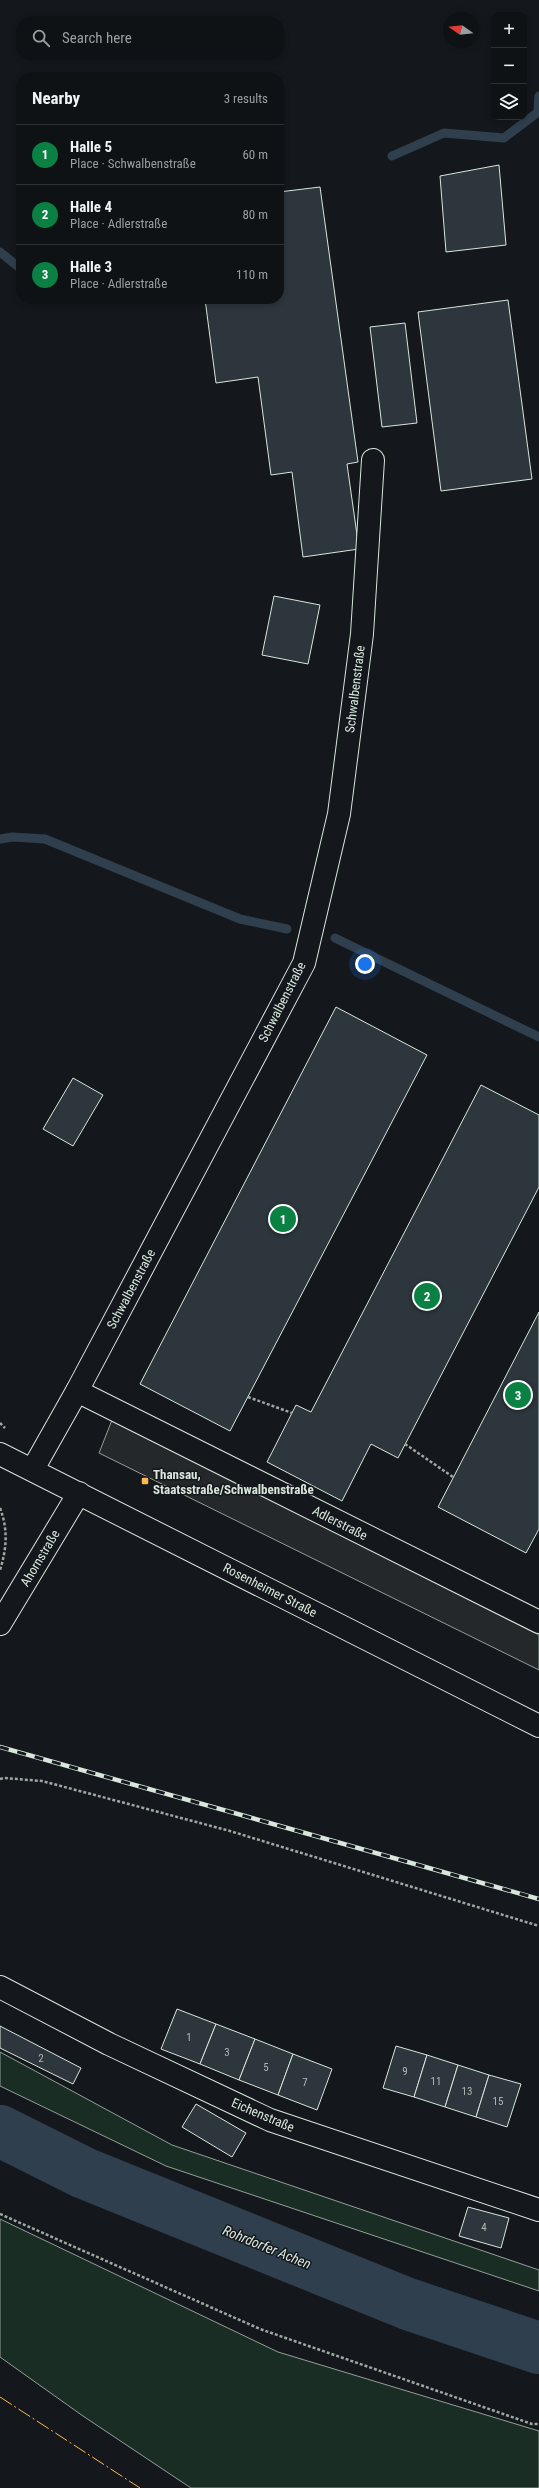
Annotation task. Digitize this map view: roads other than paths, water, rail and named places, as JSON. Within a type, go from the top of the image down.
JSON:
[{"type":"street","name":"Schwalbenstraße","points":[[33,1469],[77,1391],[304,963],[339,814],[362,634],[373,460]]},
{"type":"street","name":"Adlerstraße","points":[[77,1391],[539,1622]]},
{"type":"street","name":"Rosenheimer Straße","points":[[0,1454],[33,1469],[539,1726]]},
{"type":"street","name":"Ahornstraße","points":[[0,1624],[79,1493]]},
{"type":"street","name":"Eichenstraße","points":[[0,1987],[109,2044],[270,2120],[539,2210]]},
{"type":"waterway","points":[[392,156],[444,133],[504,138],[538,112],[539,96]]},
{"type":"waterway","points":[[0,252],[16,265]]},
{"type":"waterway","points":[[0,839],[12,837],[45,839],[240,919],[287,929]]},
{"type":"waterway","points":[[335,938],[539,1037]]},
{"type":"waterway","name":"Rohrdorfer Achen","points":[[0,2131],[84,2173],[408,2304],[539,2348]]},
{"type":"railway","points":[[0,1747],[539,1899]]},
{"type":"place","name":"Halle 5","points":[[283,1219]]},
{"type":"place","name":"Halle 4","points":[[427,1296]]},
{"type":"place","name":"Halle 3","points":[[518,1395]]},
{"type":"place","name":"Thansau, Staatsstraße/Schwalbenstraße","points":[[145,1481]]}]
